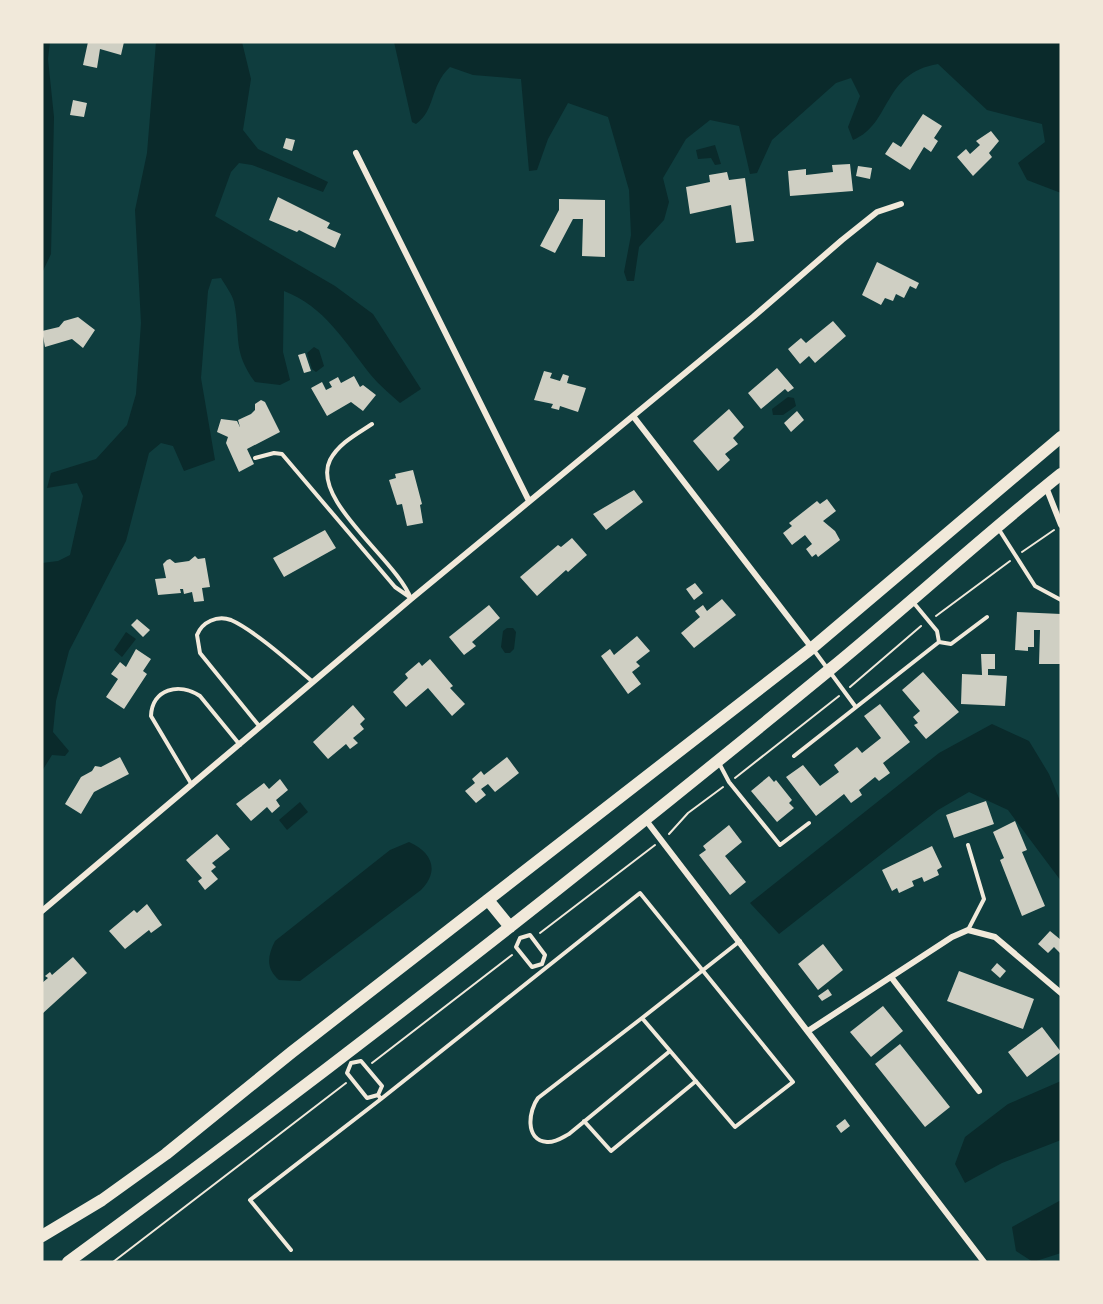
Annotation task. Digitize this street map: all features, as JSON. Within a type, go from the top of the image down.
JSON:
[{"type":"main road","points":[[42,1236],[102,1200],[166,1154],[812,648],[1061,437]]},
{"type":"main road","points":[[68,1262],[348,1059],[829,670],[1061,474]]},
{"type":"main road","points":[[488,900],[510,927]]},
{"type":"street","points":[[356,153],[529,501]]},
{"type":"street","points":[[42,911],[240,746],[411,599],[842,240],[877,212],[901,204]]},
{"type":"street","points":[[633,416],[812,648]]},
{"type":"street","points":[[1046,486],[1061,525]]},
{"type":"street","points":[[645,819],[984,1262]]},
{"type":"street","points":[[808,1031],[968,930],[994,937],[1061,993]]},
{"type":"street","points":[[891,977],[979,1091]]},
{"type":"lane","points":[[372,424],[338,448],[330,461],[328,483],[332,494],[348,517],[404,582],[411,599]]},
{"type":"lane","points":[[255,458],[274,453],[282,454],[395,587],[411,599]]},
{"type":"lane","points":[[997,528],[1035,586],[1061,600]]},
{"type":"lane","points":[[912,600],[937,631],[939,642]]},
{"type":"lane","points":[[794,756],[939,642],[951,644],[987,617]]},
{"type":"lane","points":[[261,728],[200,653],[196,635],[205,623],[214,619],[232,621],[313,682]]},
{"type":"lane","points":[[812,648],[855,706]]},
{"type":"lane","points":[[192,786],[151,716],[154,701],[159,695],[173,688],[191,690],[200,696],[240,746]]},
{"type":"lane","points":[[718,760],[729,782],[780,845],[809,823]]},
{"type":"lane","points":[[968,845],[984,899],[968,930]]},
{"type":"lane","points":[[291,1250],[250,1200],[543,966],[640,893],[793,1082],[735,1127],[642,1018]]},
{"type":"lane","points":[[510,927],[520,938]]},
{"type":"lane","points":[[530,935],[545,956],[543,966],[532,967],[516,947],[520,938],[530,935]]},
{"type":"lane","points":[[670,1051],[569,1134],[556,1141],[546,1142],[538,1138],[529,1117],[531,1108],[538,1098],[740,941]]},
{"type":"lane","points":[[348,1059],[361,1061],[382,1086],[379,1097],[368,1098],[351,1079],[347,1073],[348,1059]]},
{"type":"lane","points":[[584,1121],[611,1151],[696,1081]]},
{"type":"path","points":[[533,939],[662,840],[688,813],[843,692],[929,620],[1061,525]]},
{"type":"path","points":[[366,1067],[519,950]]},
{"type":"path","points":[[113,1262],[351,1079]]},
{"type":"water","points":[[42,42],[50,42],[48,59],[54,117],[51,254],[42,273]]},
{"type":"water","points":[[156,42],[242,42],[251,79],[243,130],[258,149],[328,182],[323,192],[252,165],[239,163],[231,172],[215,216],[335,286],[373,314],[421,389],[400,403],[373,378],[333,326],[311,306],[284,291],[283,352],[290,380],[280,385],[255,382],[240,352],[233,299],[221,278],[212,279],[208,291],[201,378],[215,460],[184,471],[173,446],[161,443],[149,453],[126,541],[69,651],[56,701],[53,732],[69,751],[65,756],[52,755],[42,771],[42,563],[58,561],[70,555],[83,496],[77,483],[47,488],[51,473],[96,459],[127,425],[136,394],[141,323],[135,210],[147,153]]},
{"type":"water","points":[[394,42],[1061,42],[1061,193],[1027,180],[1018,163],[1045,142],[1042,124],[987,110],[938,64],[920,69],[907,77],[897,88],[875,123],[866,133],[853,140],[848,127],[860,96],[851,78],[836,83],[772,140],[757,173],[750,174],[739,126],[710,120],[686,139],[663,178],[669,202],[664,220],[639,247],[634,281],[627,281],[624,272],[631,235],[629,190],[608,117],[568,103],[548,139],[537,170],[529,171],[521,79],[473,75],[450,67],[439,82],[427,112],[416,124],[412,122]]},
{"type":"water","points":[[715,145],[721,164],[715,165],[711,158],[698,159],[696,150]]},
{"type":"water","points":[[314,347],[319,350],[324,366],[316,372],[312,369],[307,353]]},
{"type":"water","points":[[788,397],[794,398],[796,406],[783,415],[773,415],[772,409]]},
{"type":"water","points":[[513,628],[516,632],[514,649],[510,653],[505,653],[501,647],[503,631]]},
{"type":"water","points":[[126,632],[136,639],[122,657],[114,650]]},
{"type":"water","points":[[992,724],[1029,741],[1049,774],[1061,803],[1061,881],[1008,810],[969,792],[938,810],[779,934],[750,903],[939,753]]},
{"type":"water","points":[[300,802],[308,812],[287,830],[279,820]]},
{"type":"water","points":[[409,842],[423,851],[431,863],[430,876],[421,890],[300,981],[279,980],[269,962],[275,941],[390,850]]},
{"type":"water","points":[[1061,1081],[1061,1140],[1002,1163],[965,1183],[955,1164],[965,1137],[1008,1104]]},
{"type":"water","points":[[1061,1200],[1061,1253],[1033,1262],[1016,1251],[1012,1227]]},
{"type":"building","points":[[88,42],[124,42],[121,55],[100,49],[97,68],[83,65]]},
{"type":"building","points":[[73,100],[87,103],[84,117],[70,115]]},
{"type":"building","points":[[923,114],[942,126],[934,138],[938,141],[931,152],[924,147],[910,170],[885,154],[893,142],[901,147]]},
{"type":"building","points":[[991,131],[999,141],[989,153],[992,157],[973,176],[957,157],[966,149],[970,154],[980,145],[976,141]]},
{"type":"building","points":[[286,138],[295,140],[292,151],[283,148]]},
{"type":"building","points":[[850,164],[853,191],[790,196],[788,171],[806,169],[806,175],[833,172],[832,165]]},
{"type":"building","points":[[858,166],[872,168],[870,179],[856,176]]},
{"type":"building","points":[[727,172],[729,180],[745,178],[754,241],[736,243],[731,205],[690,214],[686,187],[710,182],[709,175]]},
{"type":"building","points":[[278,197],[330,223],[327,228],[341,234],[335,248],[299,230],[297,232],[269,220]]},
{"type":"building","points":[[559,199],[605,200],[605,257],[582,256],[583,219],[573,219],[555,253],[540,246],[559,210]]},
{"type":"building","points":[[877,262],[919,283],[916,289],[910,286],[904,298],[896,294],[893,301],[885,298],[881,305],[862,295]]},
{"type":"building","points":[[78,317],[95,330],[83,348],[72,339],[45,347],[42,331],[59,327],[64,321]]},
{"type":"building","points":[[833,321],[846,336],[815,363],[809,356],[800,364],[788,349],[801,338],[806,343]]},
{"type":"building","points":[[305,353],[311,371],[304,373],[298,355]]},
{"type":"building","points":[[777,368],[794,388],[788,392],[785,389],[761,409],[748,393]]},
{"type":"building","points":[[544,371],[552,373],[550,378],[560,381],[563,374],[569,376],[567,383],[586,388],[578,412],[560,406],[559,410],[551,408],[553,404],[534,400]]},
{"type":"building","points":[[354,376],[360,387],[363,385],[376,395],[363,411],[351,402],[327,416],[311,388],[322,382],[326,390],[332,387],[329,382],[338,377],[341,383]]},
{"type":"building","points":[[261,400],[265,402],[280,432],[247,449],[254,464],[239,472],[226,443],[228,437],[217,432],[221,419],[237,421],[240,427],[238,420],[251,414],[255,410],[255,404]]},
{"type":"building","points":[[729,409],[744,427],[733,438],[738,444],[725,454],[730,460],[718,471],[693,441]]},
{"type":"building","points":[[797,411],[804,420],[791,432],[784,423]]},
{"type":"building","points":[[413,470],[422,504],[420,505],[423,523],[407,526],[402,504],[397,505],[389,480],[396,478],[395,474]]},
{"type":"building","points":[[634,490],[643,502],[606,530],[593,514]]},
{"type":"building","points":[[827,499],[836,511],[823,521],[835,531],[840,540],[818,557],[816,554],[812,557],[806,549],[812,544],[805,535],[792,545],[783,533],[792,526],[789,523],[817,501],[820,504]]},
{"type":"building","points":[[325,530],[336,548],[284,577],[273,558]]},
{"type":"building","points":[[572,538],[587,555],[537,596],[520,577],[558,545],[561,547]]},
{"type":"building","points":[[195,556],[198,559],[205,558],[210,587],[202,588],[204,601],[194,602],[192,592],[184,594],[183,589],[180,589],[181,593],[158,595],[155,579],[166,578],[163,564],[170,559],[175,563],[189,561]]},
{"type":"building","points":[[695,583],[703,593],[694,600],[686,589]]},
{"type":"building","points":[[722,599],[736,615],[694,648],[681,633],[700,617],[695,611],[703,605],[707,611]]},
{"type":"building","points":[[489,605],[500,618],[472,642],[476,646],[464,655],[449,637]]},
{"type":"building","points":[[1017,612],[1061,614],[1060,664],[1039,664],[1040,630],[1034,630],[1034,647],[1028,647],[1028,651],[1015,650]]},
{"type":"building","points":[[137,619],[150,630],[143,637],[131,625]]},
{"type":"building","points":[[637,636],[650,651],[636,662],[640,666],[632,672],[641,684],[628,694],[601,656],[610,649],[614,655]]},
{"type":"building","points":[[136,649],[151,659],[143,671],[147,674],[124,709],[106,697],[118,679],[111,674],[120,662],[126,667]]},
{"type":"building","points":[[981,654],[995,654],[995,669],[988,669],[988,675],[1007,676],[1005,706],[961,704],[962,674],[982,675]]},
{"type":"building","points":[[430,659],[453,686],[450,688],[465,704],[452,716],[428,688],[406,707],[393,692],[408,678],[405,674],[419,662],[422,666]]},
{"type":"building","points":[[923,672],[959,712],[926,739],[914,725],[918,723],[913,717],[920,711],[902,690]]},
{"type":"building","points":[[880,704],[910,742],[883,763],[890,773],[879,781],[875,777],[859,790],[862,795],[851,803],[844,794],[816,816],[786,777],[803,765],[820,786],[839,772],[834,765],[857,747],[862,753],[881,738],[864,716]]},
{"type":"building","points":[[353,705],[365,719],[360,724],[364,729],[353,738],[358,743],[350,749],[346,744],[328,759],[313,742]]},
{"type":"building","points":[[120,757],[129,774],[94,792],[81,814],[65,804],[81,777],[92,771],[95,766],[101,767]]},
{"type":"building","points":[[507,757],[519,773],[495,792],[488,784],[481,789],[486,795],[476,803],[465,791],[475,783],[472,779],[481,771],[484,775]]},
{"type":"building","points":[[769,776],[774,782],[776,780],[792,800],[789,803],[794,808],[777,822],[751,791]]},
{"type":"building","points":[[280,779],[288,790],[276,800],[280,806],[272,813],[267,807],[251,821],[236,804],[264,783],[269,789]]},
{"type":"building","points":[[986,801],[994,824],[954,838],[946,815]]},
{"type":"building","points":[[1015,821],[1027,850],[1022,852],[1045,906],[1022,916],[1000,860],[1004,858],[993,832]]},
{"type":"building","points":[[729,825],[742,842],[725,856],[746,882],[730,895],[699,855],[706,850],[703,846]]},
{"type":"building","points":[[217,834],[230,849],[212,863],[216,867],[211,871],[218,879],[205,890],[198,881],[202,878],[186,860]]},
{"type":"building","points":[[932,846],[942,867],[937,870],[939,875],[924,882],[922,877],[912,881],[914,886],[899,893],[897,888],[892,891],[882,870]]},
{"type":"building","points":[[147,904],[162,925],[151,933],[149,930],[125,949],[109,931],[134,910],[137,913]]},
{"type":"building","points":[[1050,931],[1061,940],[1061,954],[1054,947],[1048,953],[1038,944]]},
{"type":"building","points":[[823,944],[843,970],[818,990],[798,964]]},
{"type":"building","points":[[73,957],[87,973],[42,1014],[42,983],[48,978],[45,976],[50,972],[52,975]]},
{"type":"building","points":[[997,963],[1006,971],[1000,978],[991,970]]},
{"type":"building","points":[[959,971],[1034,999],[1023,1029],[947,1001]]},
{"type":"building","points":[[828,989],[832,995],[822,1001],[818,996]]},
{"type":"building","points":[[883,1006],[903,1031],[871,1057],[850,1032]]},
{"type":"building","points":[[1042,1027],[1061,1052],[1027,1077],[1008,1052]]},
{"type":"building","points":[[900,1044],[950,1107],[925,1127],[875,1064]]},
{"type":"building","points":[[845,1119],[850,1126],[841,1133],[836,1126]]}]
